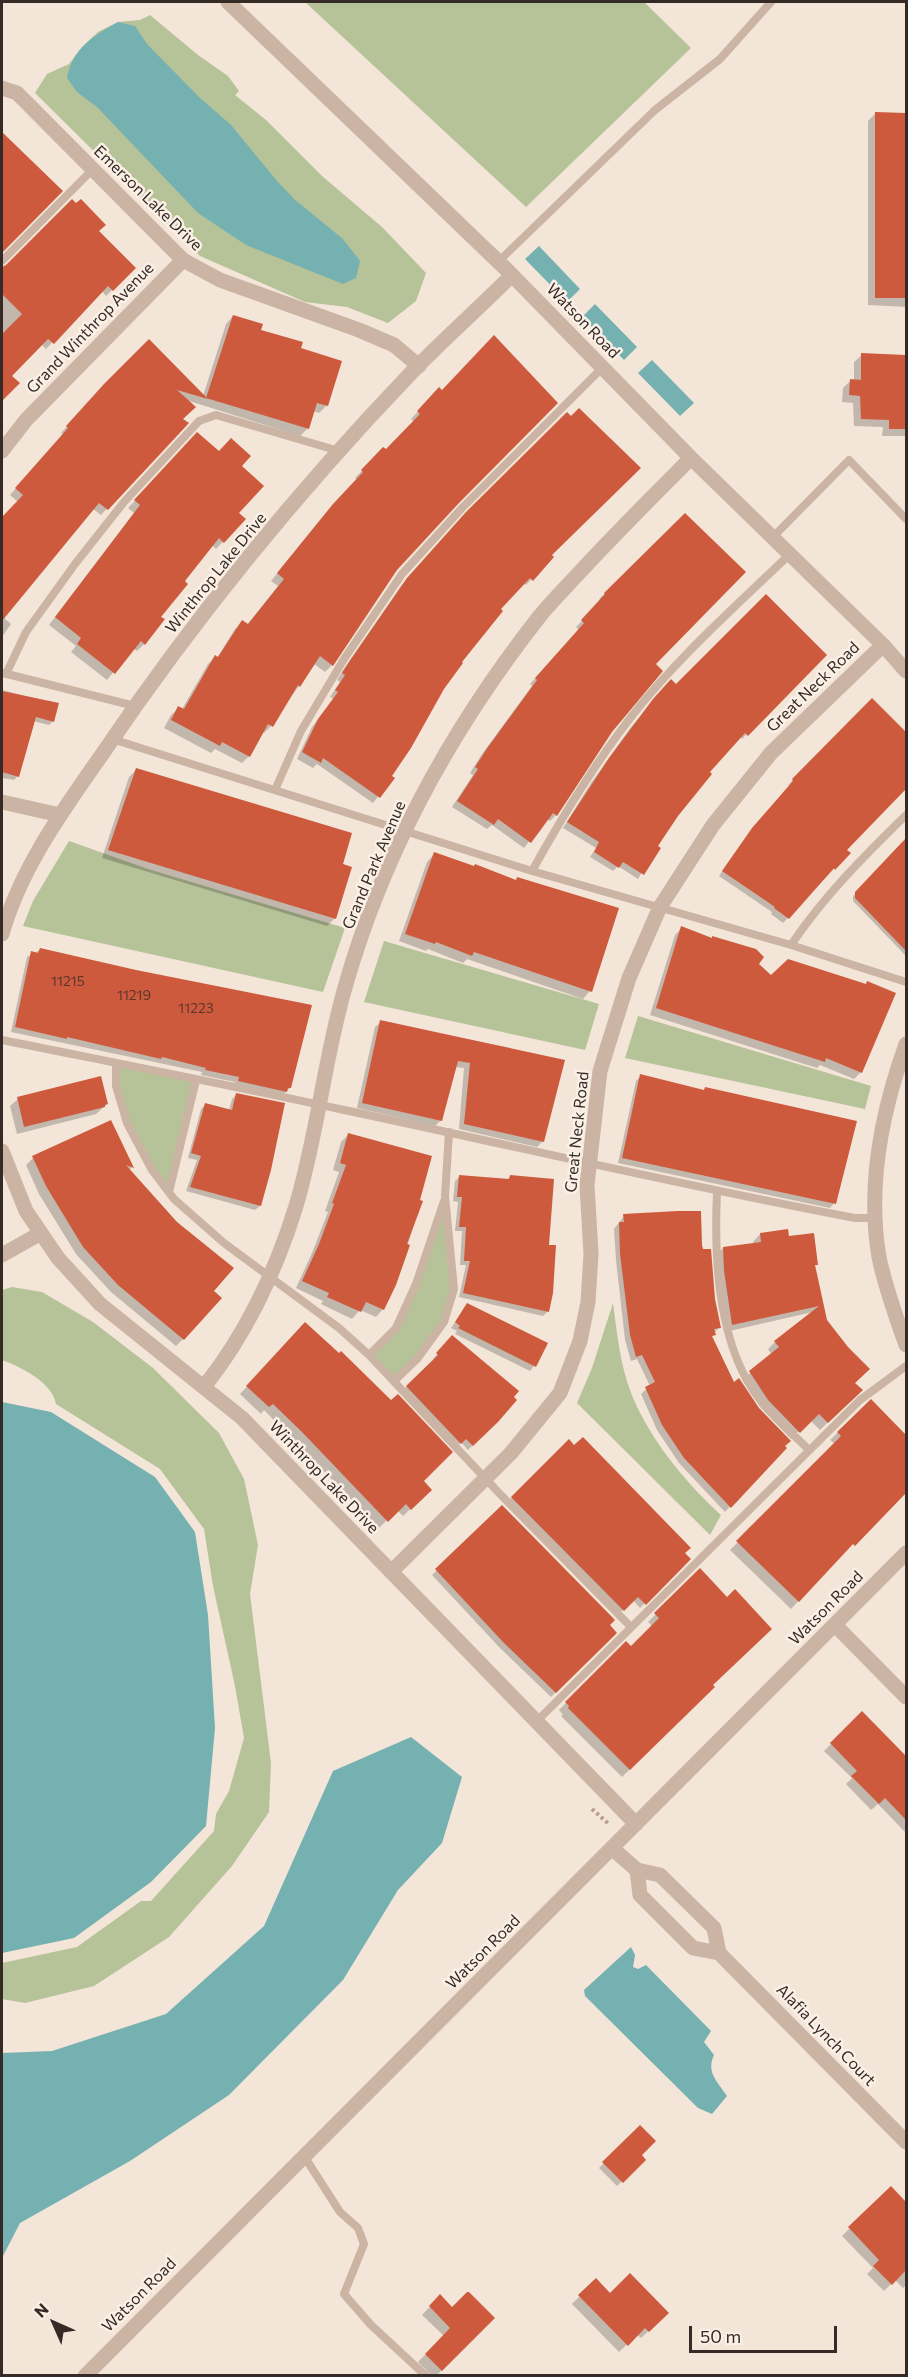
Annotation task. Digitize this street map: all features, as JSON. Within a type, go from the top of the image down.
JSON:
[{"type":"street","name":"Watson Road","points":[[228,2],[512,275],[691,458],[883,645],[906,671]]},
{"type":"street","name":"Emerson Lake Drive","points":[[2,88],[17,93],[183,260],[220,280],[359,330],[394,345],[419,366]]},
{"type":"street","name":"Grand Winthrop Avenue","points":[[2,451],[26,420],[183,260]]},
{"type":"street","name":"Winthrop Lake Drive","points":[[2,934],[20,883],[60,815],[135,706],[214,601],[339,452],[419,366],[512,275]]},
{"type":"street","name":"Grand Park Avenue","points":[[204,1387],[222,1365],[270,1279],[296,1205],[344,991],[376,897],[422,796],[472,710],[540,616],[621,527],[691,458]]},
{"type":"street","name":"Great Neck Road","points":[[391,1572],[511,1453],[560,1393],[580,1341],[588,1302],[591,1254],[587,1185],[600,1071],[629,978],[660,907],[713,825],[771,753],[883,645]]},
{"type":"street","points":[[2,801],[60,815]]},
{"type":"street","points":[[906,1044],[888,1103],[877,1164],[876,1218],[879,1257],[906,1345]]},
{"type":"street","name":"Winthrop Lake Drive","points":[[2,1151],[26,1211],[40,1233],[58,1258],[100,1304],[242,1418],[636,1824]]},
{"type":"street","points":[[2,1255],[40,1233]]},
{"type":"street","name":"Watson Road","points":[[85,2376],[906,1553]]},
{"type":"street","points":[[835,1625],[906,1696]]},
{"type":"street","name":"Alafia Lynch Court","points":[[614,1850],[637,1870],[660,1875],[714,1928],[719,1953],[906,2142]]},
{"type":"street","points":[[637,1870],[640,1895],[693,1948],[719,1953]]},
{"type":"lane","points":[[498,262],[655,110],[720,59],[771,2]]},
{"type":"lane","points":[[2,261],[92,170]]},
{"type":"lane","points":[[275,790],[301,731],[344,659],[402,574],[462,508],[603,367]]},
{"type":"lane","points":[[135,706],[4,673],[26,632],[75,564],[124,502],[200,422],[216,416],[339,452]]},
{"type":"lane","points":[[773,537],[849,460],[906,519]]},
{"type":"lane","points":[[532,871],[578,791],[632,716],[689,652],[790,554]]},
{"type":"lane","points":[[112,739],[532,871],[791,945],[906,982]]},
{"type":"lane","points":[[791,945],[834,887],[906,815]]},
{"type":"lane","points":[[2,1040],[319,1104],[717,1192],[855,1218],[876,1218]]},
{"type":"lane","points":[[116,1063],[116,1086],[126,1123],[152,1170],[169,1192],[224,1243],[339,1328],[369,1355],[632,1628]]},
{"type":"lane","points":[[169,1192],[196,1080]]},
{"type":"lane","points":[[394,1381],[418,1358],[444,1322],[454,1289],[445,1196],[450,1132]]},
{"type":"lane","points":[[717,1192],[715,1239],[724,1313],[733,1353],[758,1396],[809,1450]]},
{"type":"lane","points":[[369,1355],[396,1328],[416,1284],[445,1196]]},
{"type":"lane","points":[[537,1721],[860,1400],[906,1366]]},
{"type":"lane","points":[[304,2156],[340,2212],[358,2228],[364,2244],[344,2294],[371,2325],[426,2376]]},
{"type":"path","points":[[592,1809],[609,1824]]},
{"type":"green space","points":[[305,2],[644,2],[691,48],[526,207]]},
{"type":"green space","points":[[150,15],[198,55],[228,76],[239,91],[235,95],[266,120],[322,176],[382,227],[426,273],[416,301],[388,323],[347,307],[305,302],[200,256],[35,93],[47,74],[69,64],[98,32],[118,22],[140,20]]},
{"type":"green space","points":[[69,841],[148,869],[345,928],[323,992],[23,926],[33,901]]},
{"type":"green space","points":[[384,941],[599,1004],[585,1050],[364,1002]]},
{"type":"green space","points":[[638,1016],[871,1086],[865,1109],[625,1058]]},
{"type":"green space","points":[[116,1063],[196,1080],[169,1192],[140,1146],[125,1116],[120,1100]]},
{"type":"green space","points":[[445,1196],[454,1289],[444,1322],[394,1381],[369,1355],[396,1328]]},
{"type":"green space","points":[[12,1287],[42,1292],[93,1322],[153,1368],[219,1433],[244,1479],[258,1545],[250,1594],[271,1763],[269,1812],[232,1866],[169,1937],[94,1986],[25,2003],[2,1999],[2,1963],[77,1947],[141,1901],[151,1901],[214,1831],[216,1814],[229,1791],[244,1738],[213,1586],[204,1529],[160,1469],[56,1404],[49,1389],[35,1376],[2,1360],[2,1290]]},
{"type":"green space","points":[[613,1303],[622,1360],[631,1393],[658,1444],[694,1489],[721,1515],[710,1535],[577,1403],[592,1368]]},
{"type":"water","points":[[118,22],[135,26],[147,44],[200,98],[231,125],[294,199],[343,239],[360,261],[356,278],[343,284],[246,245],[198,213],[97,107],[77,92],[67,78],[74,59],[85,44]]},
{"type":"water","points":[[539,246],[580,289],[567,302],[525,259]]},
{"type":"water","points":[[595,304],[637,347],[624,360],[582,317]]},
{"type":"water","points":[[652,360],[694,403],[680,416],[638,373]]},
{"type":"water","points":[[2,1402],[51,1412],[155,1477],[195,1532],[208,1615],[215,1728],[206,1826],[151,1882],[74,1938],[2,1953]]},
{"type":"water","points":[[411,1737],[462,1777],[442,1843],[398,1890],[343,1980],[229,2095],[130,2161],[20,2223],[2,2258],[2,2053],[52,2051],[166,2014],[264,1926],[333,1771]]},
{"type":"water","points":[[631,1947],[635,1955],[633,1967],[638,1969],[646,1965],[711,2031],[704,2042],[714,2055],[711,2066],[714,2076],[727,2096],[712,2114],[698,2108],[585,1996],[584,1990]]},
{"type":"building","points":[[875,112],[906,113],[905,298],[875,298]]},
{"type":"building","points":[[2,132],[63,191],[2,253]]},
{"type":"building","points":[[72,199],[76,203],[81,199],[106,225],[99,231],[136,268],[113,291],[108,286],[54,344],[48,339],[12,376],[20,383],[2,401],[2,334],[22,314],[2,294],[2,267]]},
{"type":"building","points":[[233,315],[263,324],[261,330],[303,342],[301,348],[342,361],[328,406],[317,403],[309,429],[206,398]]},
{"type":"building","points":[[494,335],[558,403],[458,504],[397,570],[333,666],[320,656],[300,687],[298,685],[273,727],[268,724],[250,757],[222,742],[220,746],[171,720],[178,706],[184,709],[215,655],[218,657],[242,620],[248,624],[284,579],[277,573],[333,504],[363,472],[361,470],[383,447],[386,449],[420,414],[417,411],[439,387],[442,390]]},
{"type":"building","points":[[149,339],[208,399],[177,390],[196,407],[183,419],[189,423],[108,510],[99,503],[2,621],[2,517],[23,495],[15,488],[68,428],[66,426]]},
{"type":"building","points":[[861,353],[906,355],[906,429],[889,429],[889,420],[861,419],[860,396],[849,395],[850,379],[861,380]]},
{"type":"building","points":[[579,408],[641,468],[552,555],[554,557],[533,581],[530,578],[501,609],[503,611],[462,662],[444,689],[411,748],[392,776],[395,778],[380,798],[323,758],[321,763],[302,752],[318,719],[338,692],[335,690],[345,675],[342,673],[407,578],[466,512],[567,412],[571,416]]},
{"type":"building","points":[[197,432],[219,451],[231,438],[251,456],[242,466],[264,486],[239,513],[246,519],[224,543],[219,538],[185,581],[188,584],[161,617],[165,619],[145,645],[141,641],[115,674],[77,644],[81,638],[55,617],[140,505],[134,500]]},
{"type":"building","points":[[685,513],[746,572],[656,664],[663,671],[612,732],[557,816],[553,813],[531,843],[498,819],[494,825],[457,801],[478,769],[475,767],[537,680],[535,678],[584,623],[581,620],[604,593]]},
{"type":"building","points":[[766,594],[827,655],[748,736],[745,733],[710,772],[712,774],[678,816],[658,846],[661,848],[644,875],[623,862],[619,868],[594,852],[599,842],[567,822],[609,758],[653,699],[671,679],[676,684]]},
{"type":"building","points":[[2,691],[59,703],[54,722],[36,717],[19,777],[2,772]]},
{"type":"building","points":[[872,698],[906,732],[906,789],[847,850],[851,853],[835,870],[834,868],[789,919],[722,871],[752,828],[793,781],[792,779]]},
{"type":"building","points":[[136,768],[352,833],[343,864],[352,867],[336,919],[108,850]]},
{"type":"building","points":[[906,838],[906,951],[855,898],[855,892]]},
{"type":"building","points":[[434,852],[474,866],[475,864],[516,880],[517,877],[619,908],[592,992],[474,952],[472,956],[436,942],[435,944],[405,934]]},
{"type":"building","points":[[681,926],[712,938],[712,936],[756,949],[764,957],[759,964],[771,975],[788,959],[866,984],[867,981],[896,993],[862,1073],[826,1058],[825,1062],[656,1008]]},
{"type":"building","points":[[40,948],[136,970],[312,1005],[291,1088],[288,1088],[287,1092],[238,1081],[239,1077],[162,1057],[161,1059],[15,1027],[31,951],[38,953]]},
{"type":"building","points":[[380,1020],[565,1060],[544,1142],[464,1124],[470,1063],[458,1061],[442,1121],[362,1103]]},
{"type":"building","points":[[640,1074],[704,1090],[705,1087],[857,1121],[836,1204],[622,1158]]},
{"type":"building","points":[[101,1076],[108,1104],[105,1107],[24,1127],[17,1097]]},
{"type":"building","points":[[236,1093],[285,1103],[261,1206],[190,1187],[201,1156],[191,1153],[205,1103],[232,1110]]},
{"type":"building","points":[[111,1120],[134,1168],[126,1165],[177,1222],[234,1268],[214,1291],[222,1298],[184,1340],[118,1285],[83,1247],[46,1186],[32,1156]]},
{"type":"building","points":[[348,1133],[432,1156],[420,1200],[423,1201],[407,1244],[410,1245],[396,1285],[384,1310],[366,1302],[361,1312],[327,1297],[329,1293],[302,1281],[334,1204],[332,1203],[346,1165],[340,1163]]},
{"type":"building","points":[[459,1175],[509,1179],[510,1175],[554,1179],[549,1245],[556,1245],[553,1293],[549,1312],[463,1293],[470,1261],[464,1261],[466,1227],[459,1227],[462,1197],[457,1197]]},
{"type":"building","points":[[701,1211],[702,1245],[703,1249],[711,1249],[715,1299],[721,1328],[714,1329],[716,1335],[712,1336],[734,1382],[739,1378],[759,1408],[791,1441],[731,1508],[684,1458],[662,1425],[645,1387],[655,1382],[642,1355],[636,1357],[630,1335],[620,1254],[619,1222],[624,1222],[623,1214]]},
{"type":"building","points":[[788,1229],[789,1236],[814,1233],[818,1265],[815,1265],[827,1320],[848,1347],[870,1369],[855,1383],[863,1390],[828,1423],[819,1414],[800,1433],[768,1400],[749,1371],[779,1347],[774,1341],[819,1306],[732,1325],[724,1271],[723,1247],[761,1242],[760,1233]]},
{"type":"building","points":[[467,1303],[548,1343],[536,1367],[458,1328],[460,1326],[455,1322]]},
{"type":"building","points":[[305,1322],[339,1353],[341,1351],[391,1400],[398,1394],[453,1452],[424,1481],[432,1490],[411,1510],[406,1504],[388,1522],[273,1404],[269,1407],[246,1386]]},
{"type":"building","points":[[452,1335],[519,1391],[514,1397],[517,1400],[473,1446],[466,1439],[461,1444],[406,1386],[438,1355],[436,1353]]},
{"type":"building","points":[[871,1399],[906,1435],[906,1493],[855,1546],[853,1544],[799,1602],[736,1541],[841,1436],[837,1432]]},
{"type":"building","points":[[583,1437],[691,1548],[685,1553],[691,1559],[646,1605],[638,1597],[624,1611],[511,1497],[569,1439],[574,1445]]},
{"type":"building","points":[[502,1505],[615,1620],[610,1625],[617,1633],[556,1693],[504,1643],[435,1569]]},
{"type":"building","points":[[700,1568],[727,1597],[735,1589],[772,1629],[713,1685],[715,1687],[630,1770],[568,1708],[565,1702],[626,1641],[631,1646],[659,1618],[654,1613]]},
{"type":"building","points":[[862,1711],[906,1756],[906,1820],[885,1798],[879,1804],[851,1776],[857,1771],[830,1743]]},
{"type":"building","points":[[640,2125],[656,2141],[642,2155],[646,2160],[623,2183],[602,2162]]},
{"type":"building","points":[[891,2186],[906,2202],[906,2270],[892,2285],[873,2266],[879,2260],[848,2227]]},
{"type":"building","points":[[630,2273],[669,2313],[649,2332],[645,2328],[628,2346],[578,2295],[596,2278],[610,2293]]},
{"type":"building","points":[[467,2292],[495,2318],[442,2371],[425,2354],[450,2328],[429,2306],[440,2294],[452,2307]]}]
